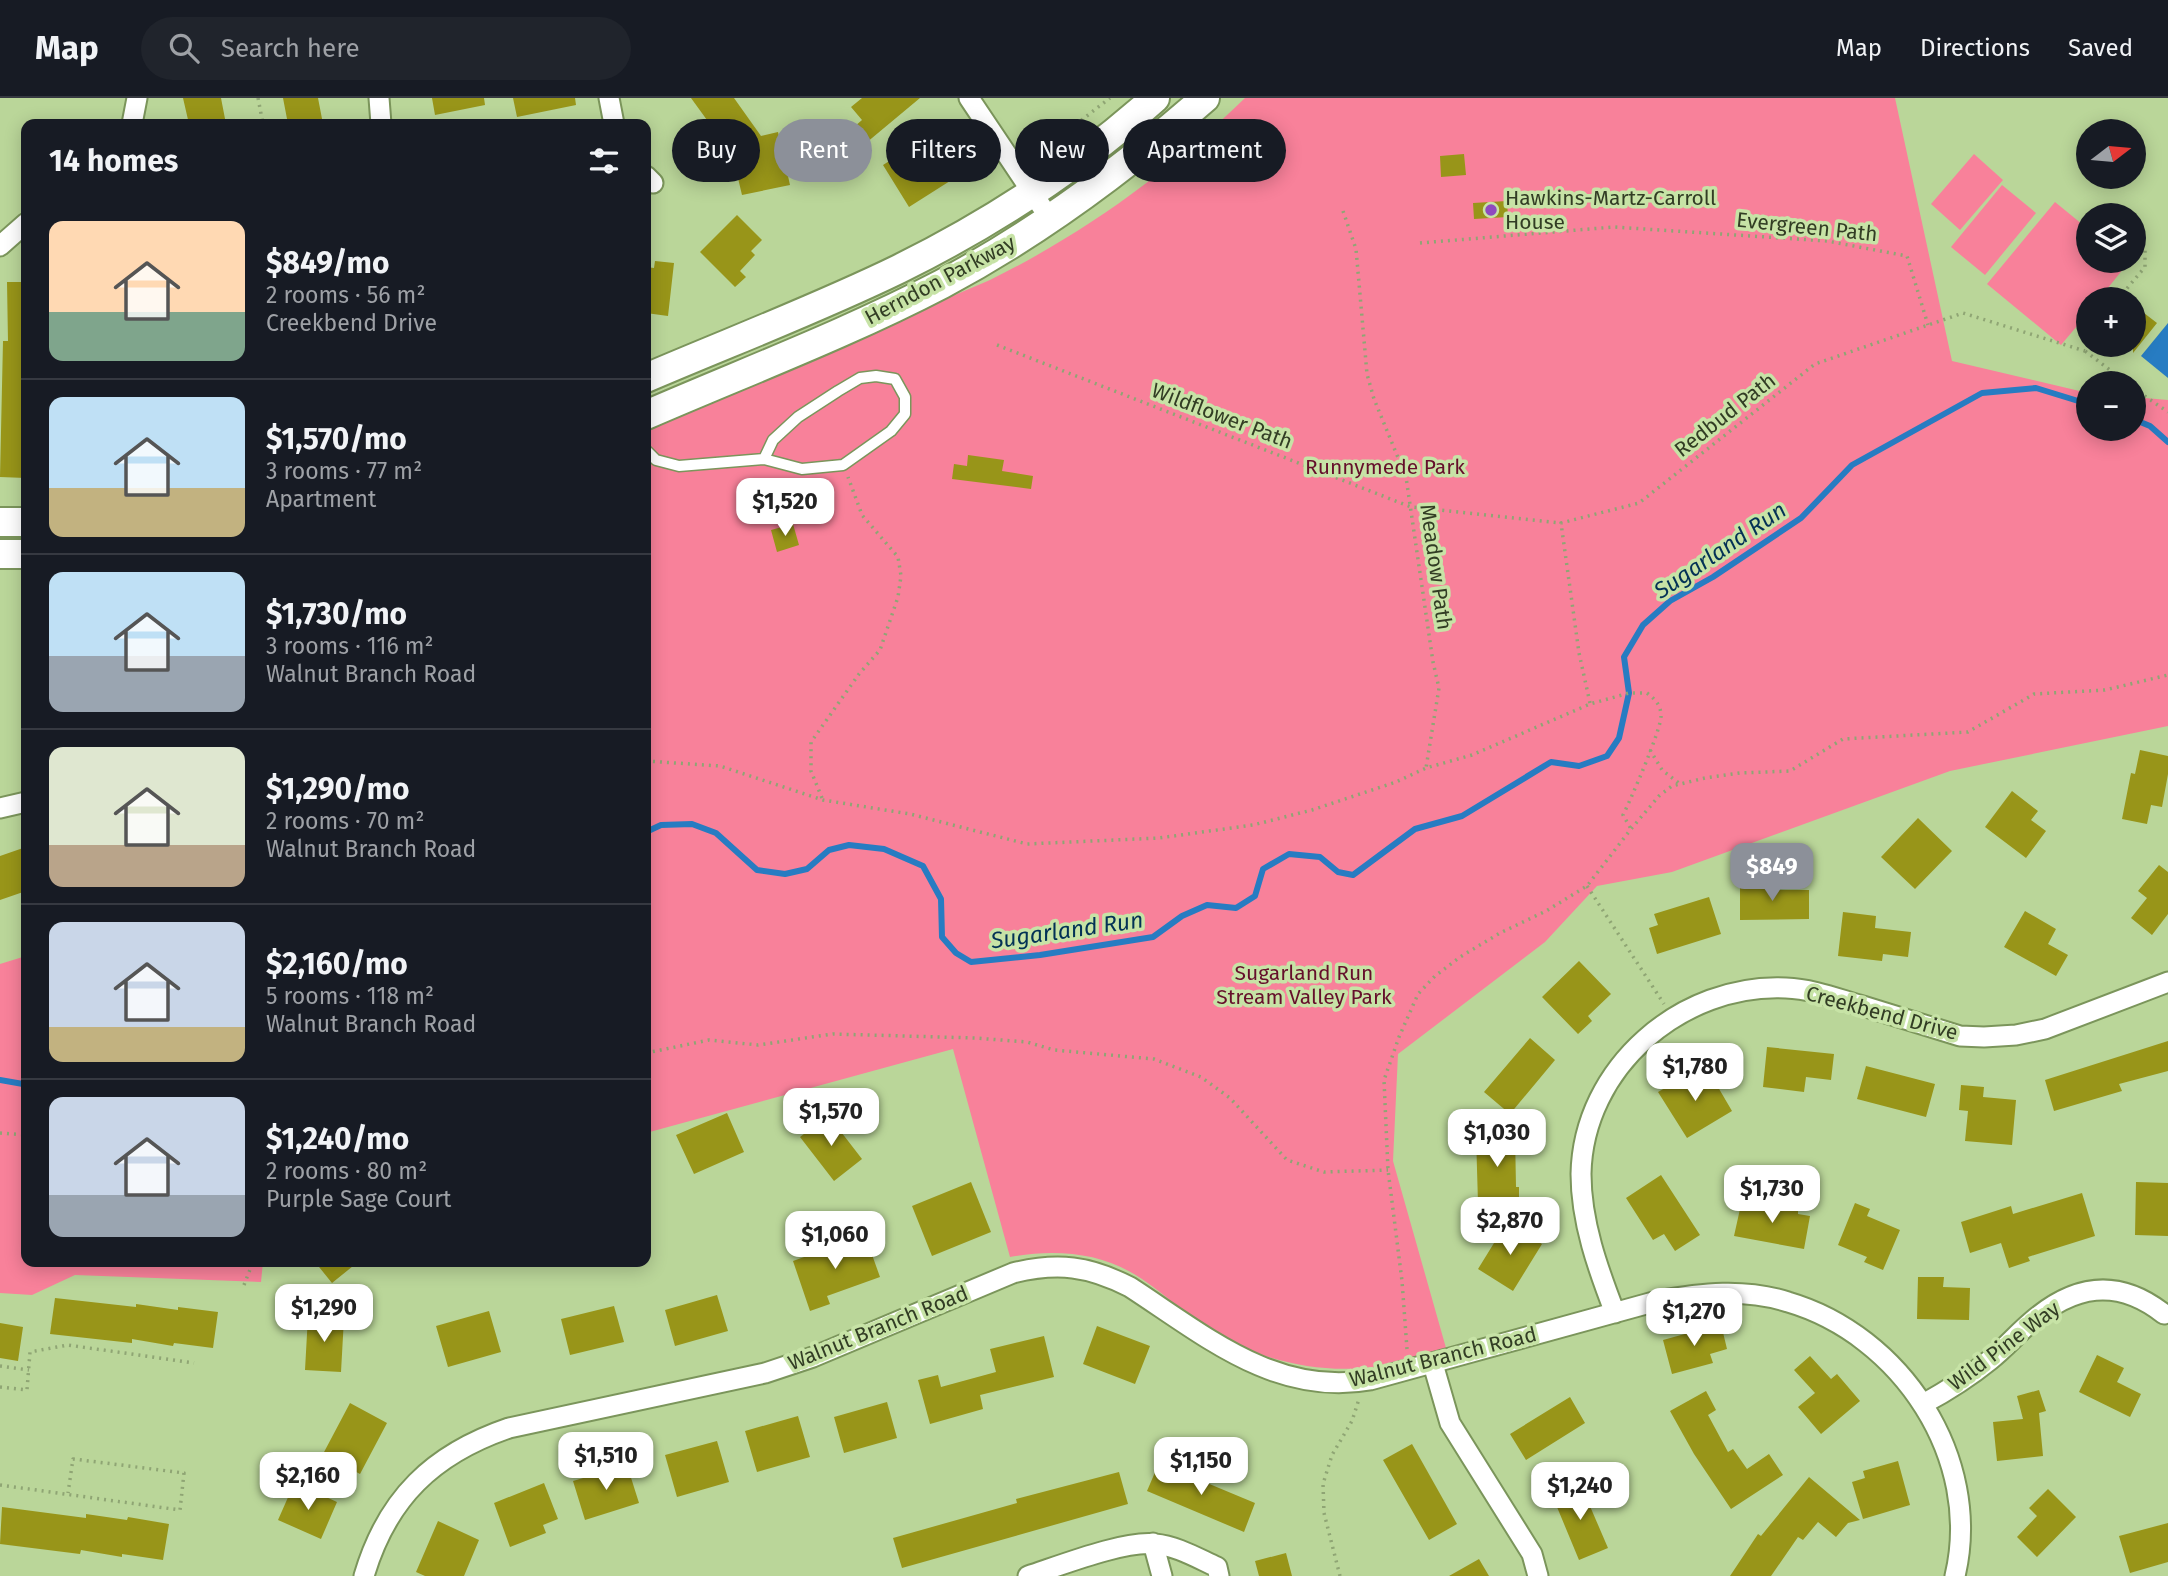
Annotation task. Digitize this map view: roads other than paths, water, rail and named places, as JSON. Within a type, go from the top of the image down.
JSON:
[{"type":"main road","name":"Herndon Parkway","points":[[651,376],[900,268],[962,235],[1032,191],[1155,98]]},
{"type":"main road","name":"Herndon Parkway","points":[[651,413],[897,306],[980,262],[1097,188],[1205,98]]},
{"type":"main road","points":[[0,522],[21,522]]},
{"type":"main road","points":[[0,554],[21,554]]},
{"type":"street","points":[[133,119],[137,98]]},
{"type":"street","points":[[379,98],[380,119]]},
{"type":"street","points":[[609,98],[613,119]]},
{"type":"street","points":[[969,98],[1050,219]]},
{"type":"street","points":[[0,246],[21,227]]},
{"type":"street","points":[[0,808],[21,803]]},
{"type":"street","name":"Creekbend Drive","points":[[1615,1313],[1585,1221],[1581,1172],[1585,1143],[1593,1113],[1607,1084],[1646,1037],[1673,1017],[1699,1003],[1727,994],[1756,988],[1787,988],[1817,992],[1960,1036],[2016,1035],[2045,1029],[2168,982]]},
{"type":"street","name":"Walnut Branch Road","points":[[364,1576],[384,1524],[404,1496],[426,1472],[451,1453],[478,1438],[509,1428],[776,1370],[1013,1273],[1037,1267],[1062,1266],[1112,1277],[1235,1356],[1267,1371],[1298,1380],[1329,1383],[1357,1382],[1433,1364],[1657,1301],[1694,1294],[1730,1293],[1789,1302],[1821,1314],[1880,1352],[1906,1380],[1923,1404],[1947,1456],[1956,1489],[1959,1520],[1958,1564],[1955,1576]]},
{"type":"street","name":"Wild Pine Way","points":[[1923,1404],[1992,1359],[2043,1312],[2068,1297],[2089,1290],[2110,1289],[2129,1293],[2164,1314]]},
{"type":"street","points":[[1433,1364],[1450,1423],[1532,1555],[1538,1576]]},
{"type":"street","points":[[1028,1576],[1131,1545],[1153,1543],[1172,1547],[1217,1567],[1219,1576]]},
{"type":"street","points":[[1153,1543],[1162,1576]]},
{"type":"lane","points":[[651,455],[656,460],[679,466],[764,459],[802,469],[843,465],[891,431],[905,414],[905,397],[895,379],[876,376],[860,378],[798,417],[773,440],[764,459]]},
{"type":"water","points":[[2168,323],[2168,378],[2142,357],[2146,357],[2146,350]]},
{"type":"waterway","name":"Sugarland Run","points":[[651,830],[661,825],[692,824],[716,833],[757,870],[785,874],[807,869],[829,850],[849,845],[884,849],[923,866],[941,899],[942,937],[956,953],[971,962],[1040,955],[1153,937],[1182,916],[1207,905],[1236,908],[1255,896],[1263,869],[1289,854],[1320,857],[1338,872],[1353,875],[1415,829],[1462,816],[1551,762],[1579,766],[1607,756],[1619,738],[1629,693],[1624,657],[1643,625],[1670,601],[1713,577],[1801,518],[1852,465],[1982,393],[2036,388],[2076,400]]},
{"type":"waterway","name":"Sugarland Run","points":[[2146,424],[2168,442]]},
{"type":"waterway","name":"Sugarland Run","points":[[0,1080],[21,1084]]},
{"type":"place","name":"Hawkins-Martz-Carroll House","points":[[1491,210]]},
{"type":"park label","name":"Runnymede Park","points":[[1385,467]]},
{"type":"park label","name":"Sugarland Run Stream Valley Park","points":[[1304,985]]}]
